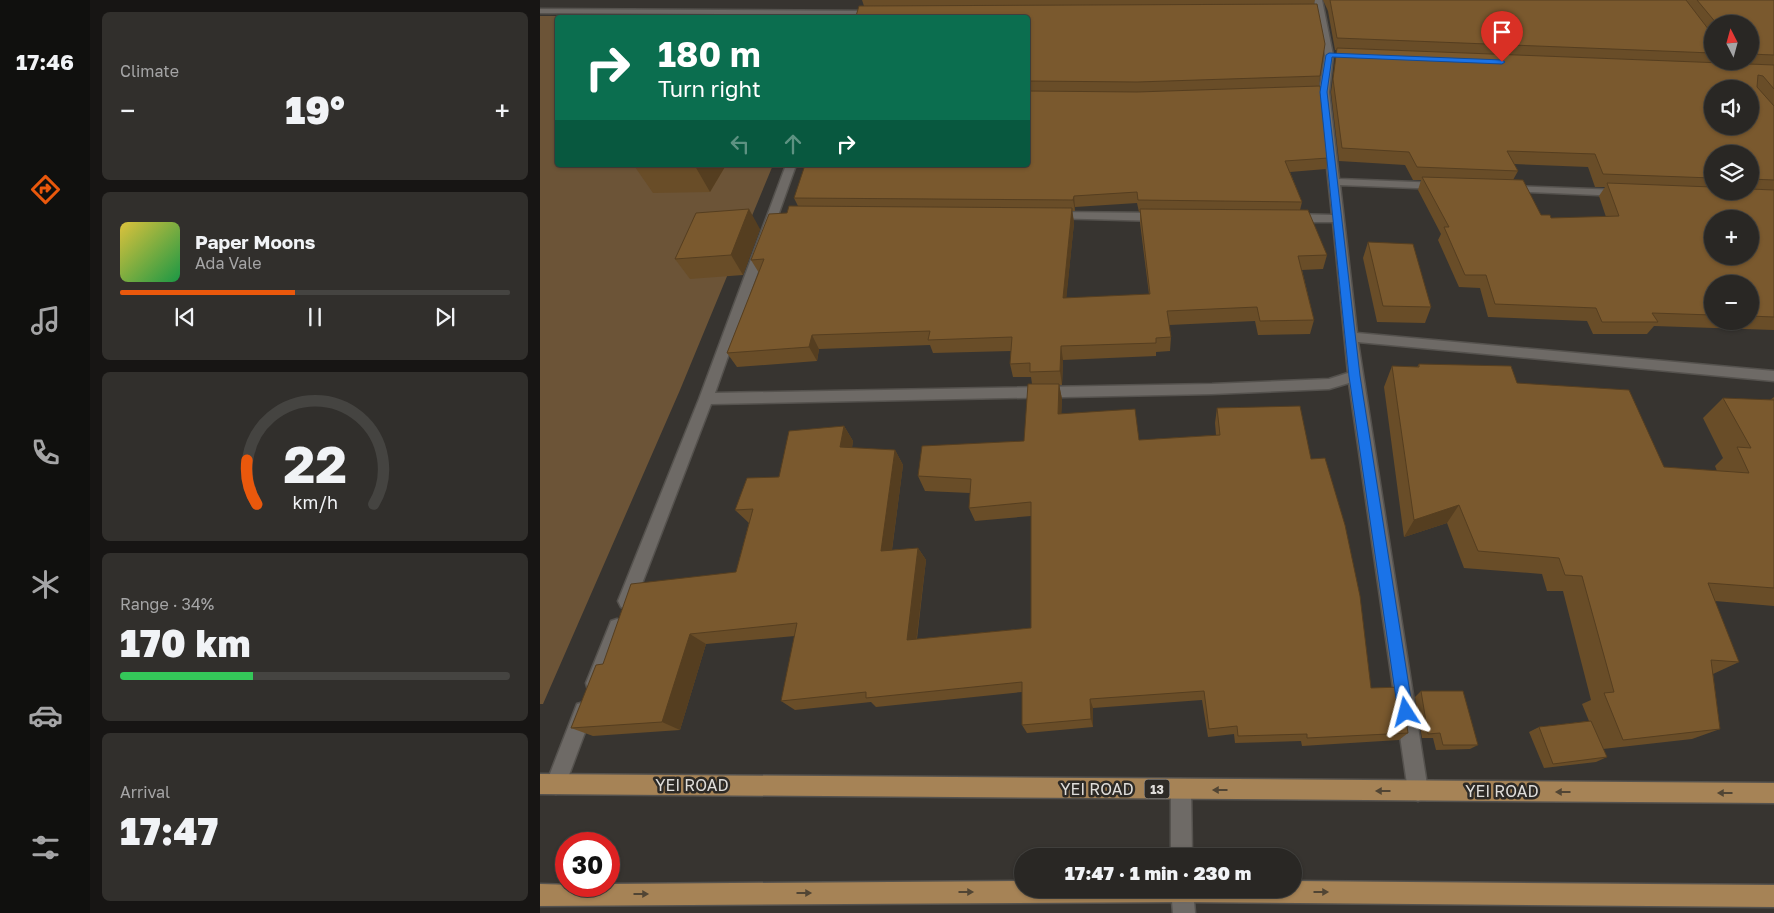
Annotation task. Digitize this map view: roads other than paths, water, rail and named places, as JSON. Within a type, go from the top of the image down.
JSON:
[{"type":"main road","name":"YEI ROAD","points":[[548,784],[1774,794]]},
{"type":"main road","points":[[540,895],[1014,891]]},
{"type":"main road","points":[[1302,891],[1774,896]]},
{"type":"street","points":[[680,11],[690,0]]},
{"type":"street","points":[[1318,7],[1334,55],[1319,92],[1334,182],[1336,219],[1355,376],[1418,791]]},
{"type":"street","points":[[540,11],[888,13]]},
{"type":"street","points":[[548,784],[706,399],[778,214],[791,167]]},
{"type":"street","points":[[1334,182],[1454,187]]},
{"type":"street","points":[[1494,188],[1634,193]]},
{"type":"street","points":[[1039,216],[1168,217]]},
{"type":"street","points":[[1277,218],[1336,219]]},
{"type":"street","points":[[1351,338],[1774,376]]},
{"type":"street","points":[[706,399],[1212,389],[1329,384],[1355,376]]},
{"type":"street","points":[[1181,790],[1182,848]]},
{"type":"street","points":[[1183,898],[1184,913]]}]
